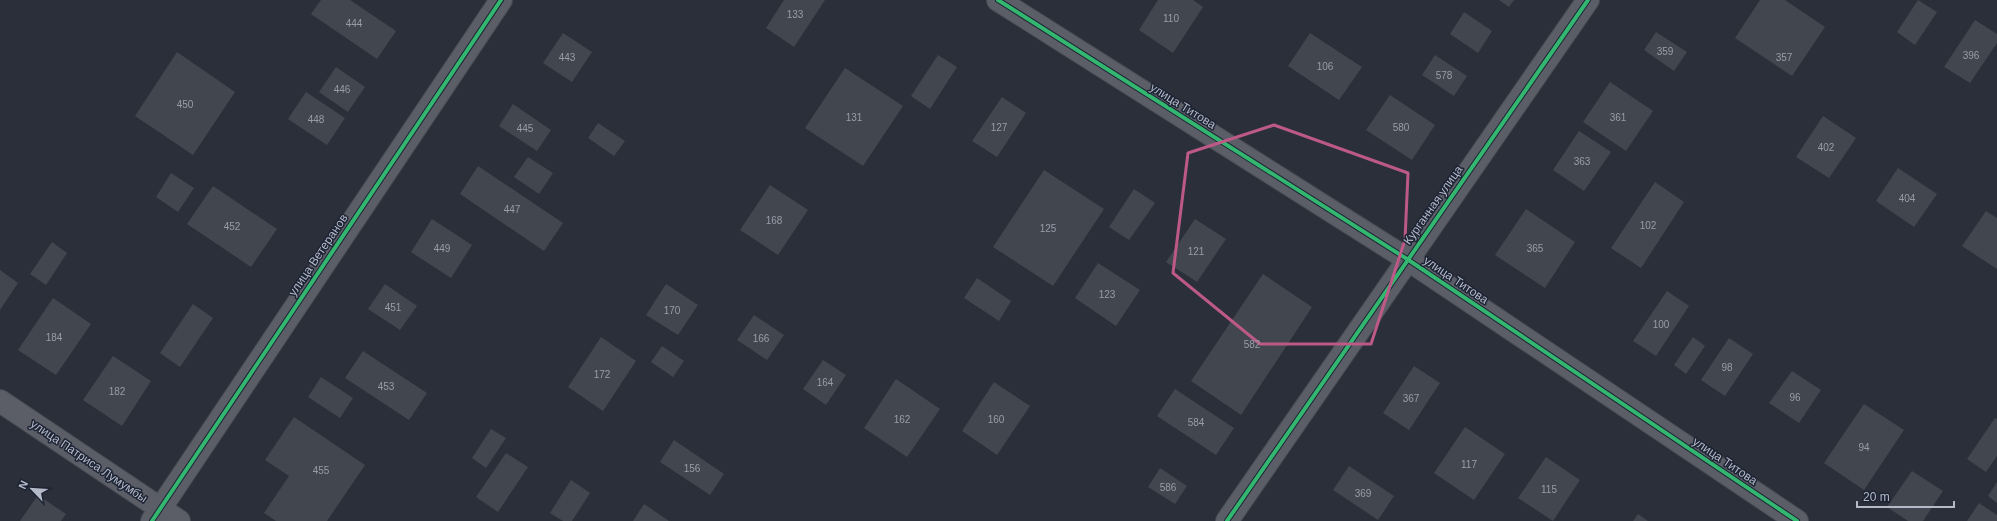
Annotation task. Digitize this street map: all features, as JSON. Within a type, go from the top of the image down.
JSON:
[{"type":"street","name":"улица Ветеранов","points":[[156,515],[501,0]]},
{"type":"street","name":"улица Титова","points":[[998,0],[1407,259],[1797,521]]},
{"type":"street","name":"Курганная улица","points":[[1228,521],[1407,259],[1588,0]]},
{"type":"street","name":"улица Патриса Лумумбы","points":[[0,401],[156,515],[179,521]]},
{"type":"highlighted area","points":[[1274,125],[1408,173],[1405,240],[1371,344],[1260,344],[1173,273],[1188,153]]},
{"type":"building","points":[[321,0],[350,0],[396,31],[377,59],[311,14]]},
{"type":"building","points":[[784,0],[825,0],[794,47],[766,28]]},
{"type":"building","points":[[1158,0],[1193,0],[1203,7],[1173,53],[1139,30]]},
{"type":"building","points":[[1499,0],[1514,0],[1509,7]]},
{"type":"building","points":[[1760,0],[1785,0],[1825,27],[1792,76],[1735,38]]},
{"type":"building","points":[[1918,0],[1937,12],[1915,45],[1897,32]]},
{"type":"building","points":[[1464,12],[1492,31],[1478,53],[1450,34]]},
{"type":"building","points":[[1975,20],[1997,34],[1997,43],[1970,83],[1944,67]]},
{"type":"building","points":[[1656,32],[1687,52],[1674,71],[1644,50]]},
{"type":"building","points":[[563,33],[592,52],[572,82],[543,63]]},
{"type":"building","points":[[1310,33],[1362,67],[1339,100],[1288,66]]},
{"type":"building","points":[[177,52],[235,92],[193,155],[135,116]]},
{"type":"building","points":[[938,55],[957,67],[930,109],[911,96]]},
{"type":"building","points":[[1435,55],[1467,76],[1454,96],[1422,75]]},
{"type":"building","points":[[336,67],[365,87],[348,112],[319,92]]},
{"type":"building","points":[[845,68],[903,106],[863,166],[805,128]]},
{"type":"building","points":[[1610,82],[1653,111],[1626,151],[1583,122]]},
{"type":"building","points":[[306,92],[345,118],[327,145],[288,119]]},
{"type":"building","points":[[1390,95],[1435,125],[1412,160],[1366,130]]},
{"type":"building","points":[[1002,97],[1026,113],[997,157],[972,141]]},
{"type":"building","points":[[513,104],[551,130],[537,151],[499,126]]},
{"type":"building","points":[[1823,116],[1856,138],[1829,178],[1796,157]]},
{"type":"building","points":[[598,123],[625,141],[614,156],[588,138]]},
{"type":"building","points":[[1579,131],[1611,152],[1584,191],[1553,170]]},
{"type":"building","points":[[528,157],[553,173],[539,194],[514,177]]},
{"type":"building","points":[[478,166],[563,223],[544,251],[460,194]]},
{"type":"building","points":[[1898,168],[1937,194],[1914,227],[1876,201]]},
{"type":"building","points":[[1044,170],[1104,209],[1053,286],[993,247]]},
{"type":"building","points":[[171,173],[194,188],[178,212],[156,197]]},
{"type":"building","points":[[1655,182],[1684,202],[1641,268],[1611,248]]},
{"type":"building","points":[[770,185],[808,210],[778,255],[740,230]]},
{"type":"building","points":[[213,186],[277,229],[251,267],[187,224]]},
{"type":"building","points":[[1134,189],[1155,203],[1129,240],[1109,227]]},
{"type":"building","points":[[1526,209],[1575,242],[1545,288],[1495,255]]},
{"type":"building","points":[[1986,211],[1997,218],[1997,269],[1962,246]]},
{"type":"building","points":[[432,219],[472,245],[451,278],[411,252]]},
{"type":"building","points":[[1195,219],[1226,239],[1197,282],[1166,262]]},
{"type":"building","points":[[52,242],[67,253],[46,285],[30,274]]},
{"type":"building","points":[[1098,263],[1140,290],[1116,326],[1075,298]]},
{"type":"building","points":[[0,270],[18,283],[0,310]]},
{"type":"building","points":[[1263,274],[1312,307],[1241,415],[1191,381]]},
{"type":"building","points":[[977,278],[1011,301],[999,321],[964,298]]},
{"type":"building","points":[[385,284],[417,306],[400,330],[368,309]]},
{"type":"building","points":[[666,284],[698,305],[678,335],[646,315]]},
{"type":"building","points":[[1667,291],[1689,306],[1656,356],[1633,341]]},
{"type":"building","points":[[53,298],[91,324],[56,375],[18,350]]},
{"type":"building","points":[[193,304],[213,318],[180,367],[160,353]]},
{"type":"building","points":[[754,315],[784,335],[767,360],[737,340]]},
{"type":"building","points":[[601,337],[636,361],[603,411],[568,387]]},
{"type":"building","points":[[1693,337],[1705,346],[1686,374],[1674,365]]},
{"type":"building","points":[[1729,338],[1753,354],[1725,396],[1701,380]]},
{"type":"building","points":[[662,346],[684,361],[673,377],[651,362]]},
{"type":"building","points":[[363,351],[427,393],[409,420],[345,378]]},
{"type":"building","points":[[113,356],[151,381],[122,426],[83,400]]},
{"type":"building","points":[[823,360],[846,375],[826,405],[803,389]]},
{"type":"building","points":[[1414,366],[1440,383],[1409,430],[1383,413]]},
{"type":"building","points":[[1792,371],[1821,390],[1799,423],[1769,403]]},
{"type":"building","points":[[321,377],[353,398],[340,418],[308,397]]},
{"type":"building","points":[[896,379],[940,409],[907,457],[864,428]]},
{"type":"building","points":[[994,382],[1030,406],[997,455],[962,431]]},
{"type":"building","points":[[1175,389],[1234,428],[1216,455],[1157,416]]},
{"type":"building","points":[[1864,404],[1904,430],[1864,490],[1824,463]]},
{"type":"building","points":[[294,417],[365,465],[327,521],[276,521],[264,513],[289,476],[265,460]]},
{"type":"building","points":[[1995,418],[1997,419],[1997,456],[1986,472],[1967,459]]},
{"type":"building","points":[[1465,427],[1505,454],[1474,500],[1434,473]]},
{"type":"building","points":[[491,429],[506,438],[486,468],[472,458]]},
{"type":"building","points":[[674,440],[724,474],[710,495],[660,462]]},
{"type":"building","points":[[506,453],[528,467],[498,512],[476,497]]},
{"type":"building","points":[[1546,457],[1580,480],[1553,521],[1518,498]]},
{"type":"building","points":[[1349,466],[1394,496],[1378,520],[1333,490]]},
{"type":"building","points":[[1160,468],[1187,486],[1175,504],[1148,487]]},
{"type":"building","points":[[1912,471],[1943,491],[1923,521],[1908,521],[1887,507]]},
{"type":"building","points":[[571,480],[590,493],[572,521],[563,521],[550,513]]},
{"type":"building","points":[[1997,482],[1997,503],[1988,496]]},
{"type":"building","points":[[38,495],[66,514],[61,521],[20,521]]},
{"type":"building","points":[[1979,503],[1997,515],[1997,521],[1967,521]]},
{"type":"building","points":[[644,504],[669,521],[633,521]]},
{"type":"building","points":[[1638,514],[1648,521],[1633,521]]},
{"type":"cycle path","points":[[152,521],[501,0]]},
{"type":"cycle path","points":[[998,0],[1407,259],[1797,521]]},
{"type":"cycle path","points":[[1227,521],[1588,0]]}]
